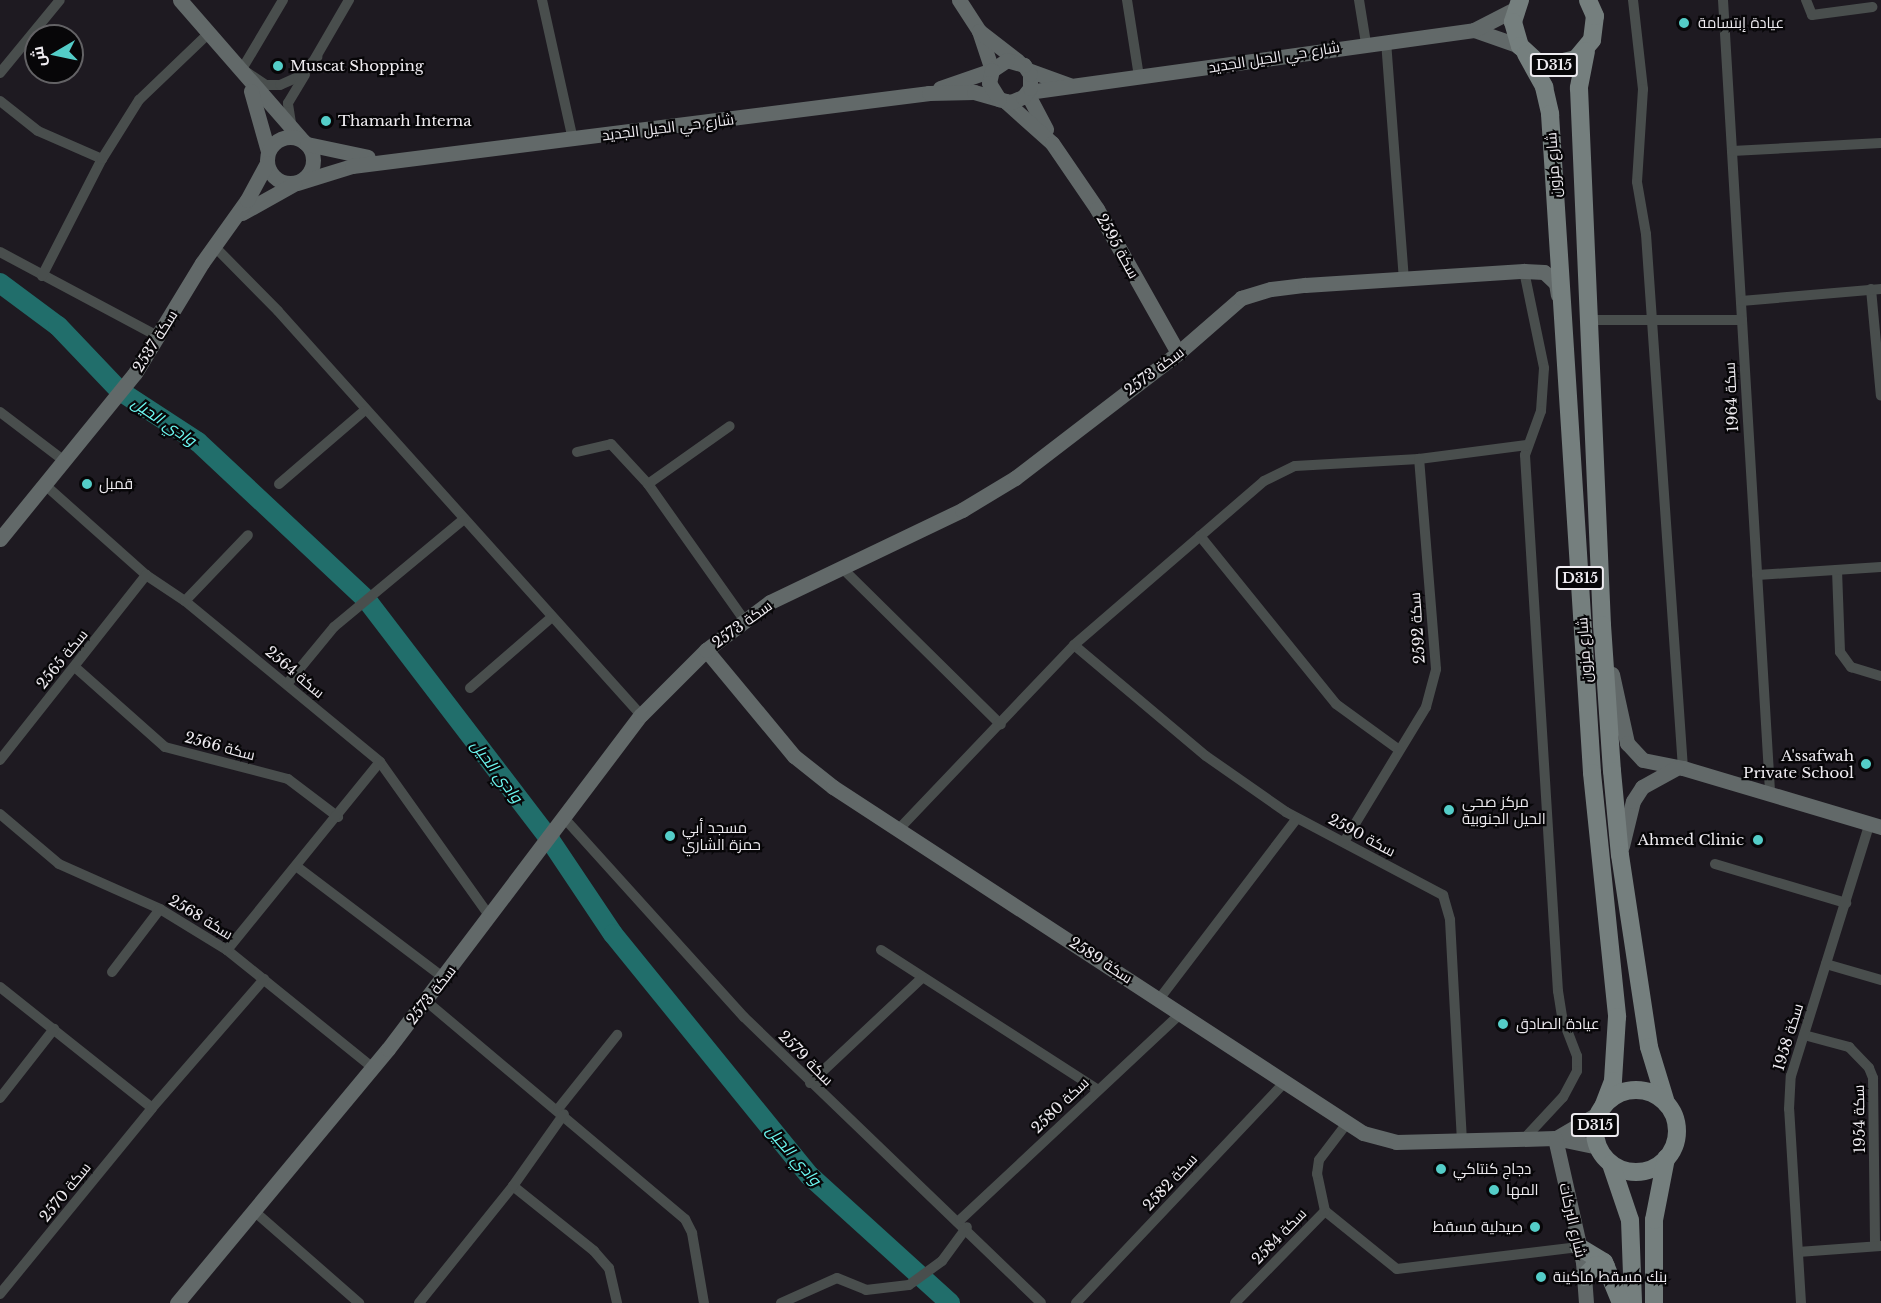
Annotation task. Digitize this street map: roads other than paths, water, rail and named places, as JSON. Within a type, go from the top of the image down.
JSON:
[{"type":"main road","name":"D315","points":[[1518,4],[1513,22],[1523,50],[1537,62],[1557,65],[1576,59],[1586,51],[1596,28],[1588,0]]},
{"type":"main road","name":"شارع مزون","points":[[1523,50],[1544,87],[1550,114],[1592,773],[1617,1017],[1613,1081],[1601,1109]]},
{"type":"main road","name":"شارع مزون","points":[[1586,51],[1579,88],[1602,625],[1620,855],[1649,1047],[1666,1103]]},
{"type":"main road","name":"D315","points":[[1633,1303],[1630,1220],[1623,1191],[1611,1164],[1598,1147],[1595,1124],[1601,1109],[1628,1090],[1648,1092],[1666,1103],[1676,1124],[1676,1136],[1666,1158],[1653,1220],[1654,1303]]},
{"type":"main road","points":[[1611,1164],[1640,1171],[1666,1158]]},
{"type":"main road","points":[[1579,1247],[1606,1266],[1621,1303]]},
{"type":"main road","points":[[1584,1277],[1596,1265],[1606,1266]]},
{"type":"street","points":[[0,73],[60,0]]},
{"type":"street","points":[[180,0],[242,69],[293,131],[306,143],[313,156],[312,169],[296,183],[276,180],[268,157],[258,107],[242,69]]},
{"type":"street","points":[[293,131],[288,102],[349,0]]},
{"type":"street","points":[[542,0],[573,140]]},
{"type":"street","points":[[959,0],[979,31],[992,70],[991,89],[1002,100],[1018,101],[1028,93],[1031,83],[1023,65],[979,31]]},
{"type":"street","points":[[1127,0],[1139,77]]},
{"type":"street","points":[[1359,0],[1366,43]]},
{"type":"street","points":[[1633,0],[1643,89],[1637,182],[1646,234],[1681,767]]},
{"type":"street","name":"سكة 1964","points":[[1723,0],[1770,792]]},
{"type":"street","points":[[1806,0],[1812,15],[1872,8]]},
{"type":"street","points":[[242,69],[280,1]]},
{"type":"street","name":"شارع حي الحيل الجديد","points":[[1028,93],[1366,43],[1474,30],[1518,4]]},
{"type":"street","name":"شارع حي الحيل الجديد","points":[[1474,30],[1523,50]]},
{"type":"street","points":[[42,276],[102,159],[139,100],[209,33]]},
{"type":"street","points":[[1386,41],[1404,279]]},
{"type":"street","points":[[969,77],[981,66],[986,52]]},
{"type":"street","points":[[242,69],[266,85],[280,86],[298,77],[317,57]]},
{"type":"street","points":[[992,70],[1001,62],[1023,65]]},
{"type":"street","name":"شارع حي الحيل الجديد","points":[[1023,65],[1075,86]]},
{"type":"street","name":"شارع حي الحيل الجديد","points":[[929,93],[992,70]]},
{"type":"street","points":[[1038,114],[1039,103],[1054,90]]},
{"type":"street","name":"شارع حي الحيل الجديد","points":[[407,159],[573,140],[929,93],[974,92],[1002,100]]},
{"type":"street","name":"سكة 2595","points":[[1028,93],[1052,143],[1097,209],[1178,353]]},
{"type":"street","points":[[0,100],[38,131],[102,159]]},
{"type":"street","name":"سكة 2595","points":[[1002,100],[1052,143]]},
{"type":"street","points":[[233,220],[268,157],[284,138],[352,156],[407,159]]},
{"type":"street","points":[[1732,151],[1881,143]]},
{"type":"street","points":[[233,220],[260,200],[296,183],[352,166],[407,159]]},
{"type":"street","name":"سكة 2537","points":[[0,539],[62,459],[135,373],[214,246],[233,220]]},
{"type":"street","points":[[1524,271],[1555,253],[1558,229]]},
{"type":"street","points":[[214,246],[278,311],[363,411],[641,715]]},
{"type":"street","points":[[0,252],[159,337]]},
{"type":"street","points":[[1524,271],[1544,272],[1556,283],[1563,319]]},
{"type":"street","points":[[1524,271],[1544,368],[1541,411],[1527,445],[1558,991],[1562,1017],[1577,1056],[1577,1071],[1563,1097],[1524,1139]]},
{"type":"street","name":"سكة 2573","points":[[177,1303],[426,1001],[491,918],[641,715],[706,650],[770,602],[962,510],[1015,478],[1178,353],[1241,298],[1271,289],[1524,271]]},
{"type":"street","points":[[1741,301],[1876,289],[1881,396]]},
{"type":"street","points":[[1589,320],[1742,320]]},
{"type":"street","points":[[279,484],[363,411]]},
{"type":"street","points":[[0,412],[62,459]]},
{"type":"street","points":[[648,484],[730,426]]},
{"type":"street","points":[[577,452],[611,444],[648,484],[745,621]]},
{"type":"street","points":[[898,830],[1001,725],[1074,645],[1264,481],[1295,466],[1419,459],[1527,445]]},
{"type":"street","name":"سكة 2592","points":[[1344,842],[1426,707],[1436,669],[1419,459]]},
{"type":"street","name":"سكة 2564","points":[[44,484],[146,575],[185,601],[380,762],[491,918]]},
{"type":"street","points":[[287,684],[334,627],[463,520]]},
{"type":"street","points":[[185,601],[248,535]]},
{"type":"street","points":[[1200,536],[1336,704],[1398,750]]},
{"type":"street","points":[[1757,575],[1881,567]]},
{"type":"street","points":[[842,568],[1001,725]]},
{"type":"street","points":[[1837,570],[1840,652],[1851,668],[1881,676]]},
{"type":"street","name":"سكة 2565","points":[[0,760],[76,668],[146,575]]},
{"type":"street","points":[[470,688],[552,617]]},
{"type":"street","points":[[1602,625],[1627,743],[1642,760],[1681,767],[1876,825]]},
{"type":"street","name":"سكة 2590","points":[[1074,645],[1206,756],[1297,818],[1436,891],[1448,902],[1462,1141]]},
{"type":"street","name":"سكة 2589","points":[[706,650],[794,756],[833,787],[1348,1122],[1380,1140],[1462,1141],[1555,1138],[1598,1147]]},
{"type":"street","name":"سكة 2566","points":[[76,668],[165,747],[288,779],[338,817]]},
{"type":"street","points":[[227,950],[338,817],[380,762]]},
{"type":"street","points":[[1620,855],[1633,801],[1642,787],[1656,776],[1681,767]]},
{"type":"street","name":"سكة 2568","points":[[0,814],[59,864],[160,909],[227,950],[373,1068]]},
{"type":"street","points":[[1160,998],[1297,818]]},
{"type":"street","name":"سكة 2579","points":[[565,819],[744,1017],[810,1083],[963,1224],[1041,1303]]},
{"type":"street","name":"سكة 1958","points":[[1801,1303],[1788,1093],[1846,903],[1876,825]]},
{"type":"street","points":[[1715,864],[1846,903]]},
{"type":"street","points":[[296,866],[444,978]]},
{"type":"street","points":[[112,972],[160,909]]},
{"type":"street","points":[[881,950],[1097,1089]]},
{"type":"street","points":[[1826,964],[1881,980]]},
{"type":"street","points":[[810,1083],[922,978]]},
{"type":"street","name":"سكة 2570","points":[[0,1294],[152,1108],[264,979]]},
{"type":"street","points":[[0,987],[152,1108]]},
{"type":"street","points":[[426,1001],[561,1111],[685,1219],[692,1233],[704,1303]]},
{"type":"street","name":"سكة 2580","points":[[781,1303],[837,1278],[866,1290],[909,1285],[942,1261],[963,1224],[1097,1089],[1182,1012]]},
{"type":"street","points":[[0,1098],[54,1029]]},
{"type":"street","points":[[419,1303],[513,1186],[561,1111],[617,1035]]},
{"type":"street","name":"سكة 1954","points":[[1798,1251],[1878,1246],[1873,1078],[1864,1061],[1849,1047],[1804,1035]]},
{"type":"street","name":"سكة 2582","points":[[1076,1303],[1286,1081]]},
{"type":"street","name":"سكة 2589","points":[[1555,1138],[1574,1131],[1601,1109]]},
{"type":"street","name":"سكة 2584","points":[[1235,1303],[1325,1211],[1317,1174],[1319,1160],[1348,1122]]},
{"type":"street","name":"شارع البركات","points":[[1555,1138],[1579,1247],[1586,1303]]},
{"type":"street","points":[[513,1186],[594,1251],[609,1268],[617,1303]]},
{"type":"street","points":[[254,1211],[358,1303]]},
{"type":"street","points":[[1325,1211],[1397,1269],[1579,1247]]},
{"type":"waterway","name":"وادي الحيل","points":[[0,283],[58,326],[120,391],[198,442],[366,599],[550,840],[613,934],[810,1176],[950,1303]]},
{"type":"place","name":"عيادة إبتسامة","points":[[1684,23]]},
{"type":"place","name":"Muscat Shopping","points":[[278,66]]},
{"type":"place","name":"Thamarh Interna","points":[[326,121]]},
{"type":"place","name":"قمبل","points":[[87,484]]},
{"type":"place","name":"A'ssafwah Private School","points":[[1866,764]]},
{"type":"place","name":"مركز صحي الحيل الجنوبية","points":[[1449,810]]},
{"type":"place","name":"مسجد أبي حمزة الشاري","points":[[670,836]]},
{"type":"place","name":"Ahmed Clinic","points":[[1758,840]]},
{"type":"place","name":"عيادة الصادق","points":[[1503,1024]]},
{"type":"place","name":"دجاج كنتاكي","points":[[1441,1169]]},
{"type":"place","name":"المها","points":[[1494,1190]]},
{"type":"place","name":"صيدلية مسقط","points":[[1535,1227]]},
{"type":"place","name":"بنك مسقط ماكينة","points":[[1541,1277]]}]
